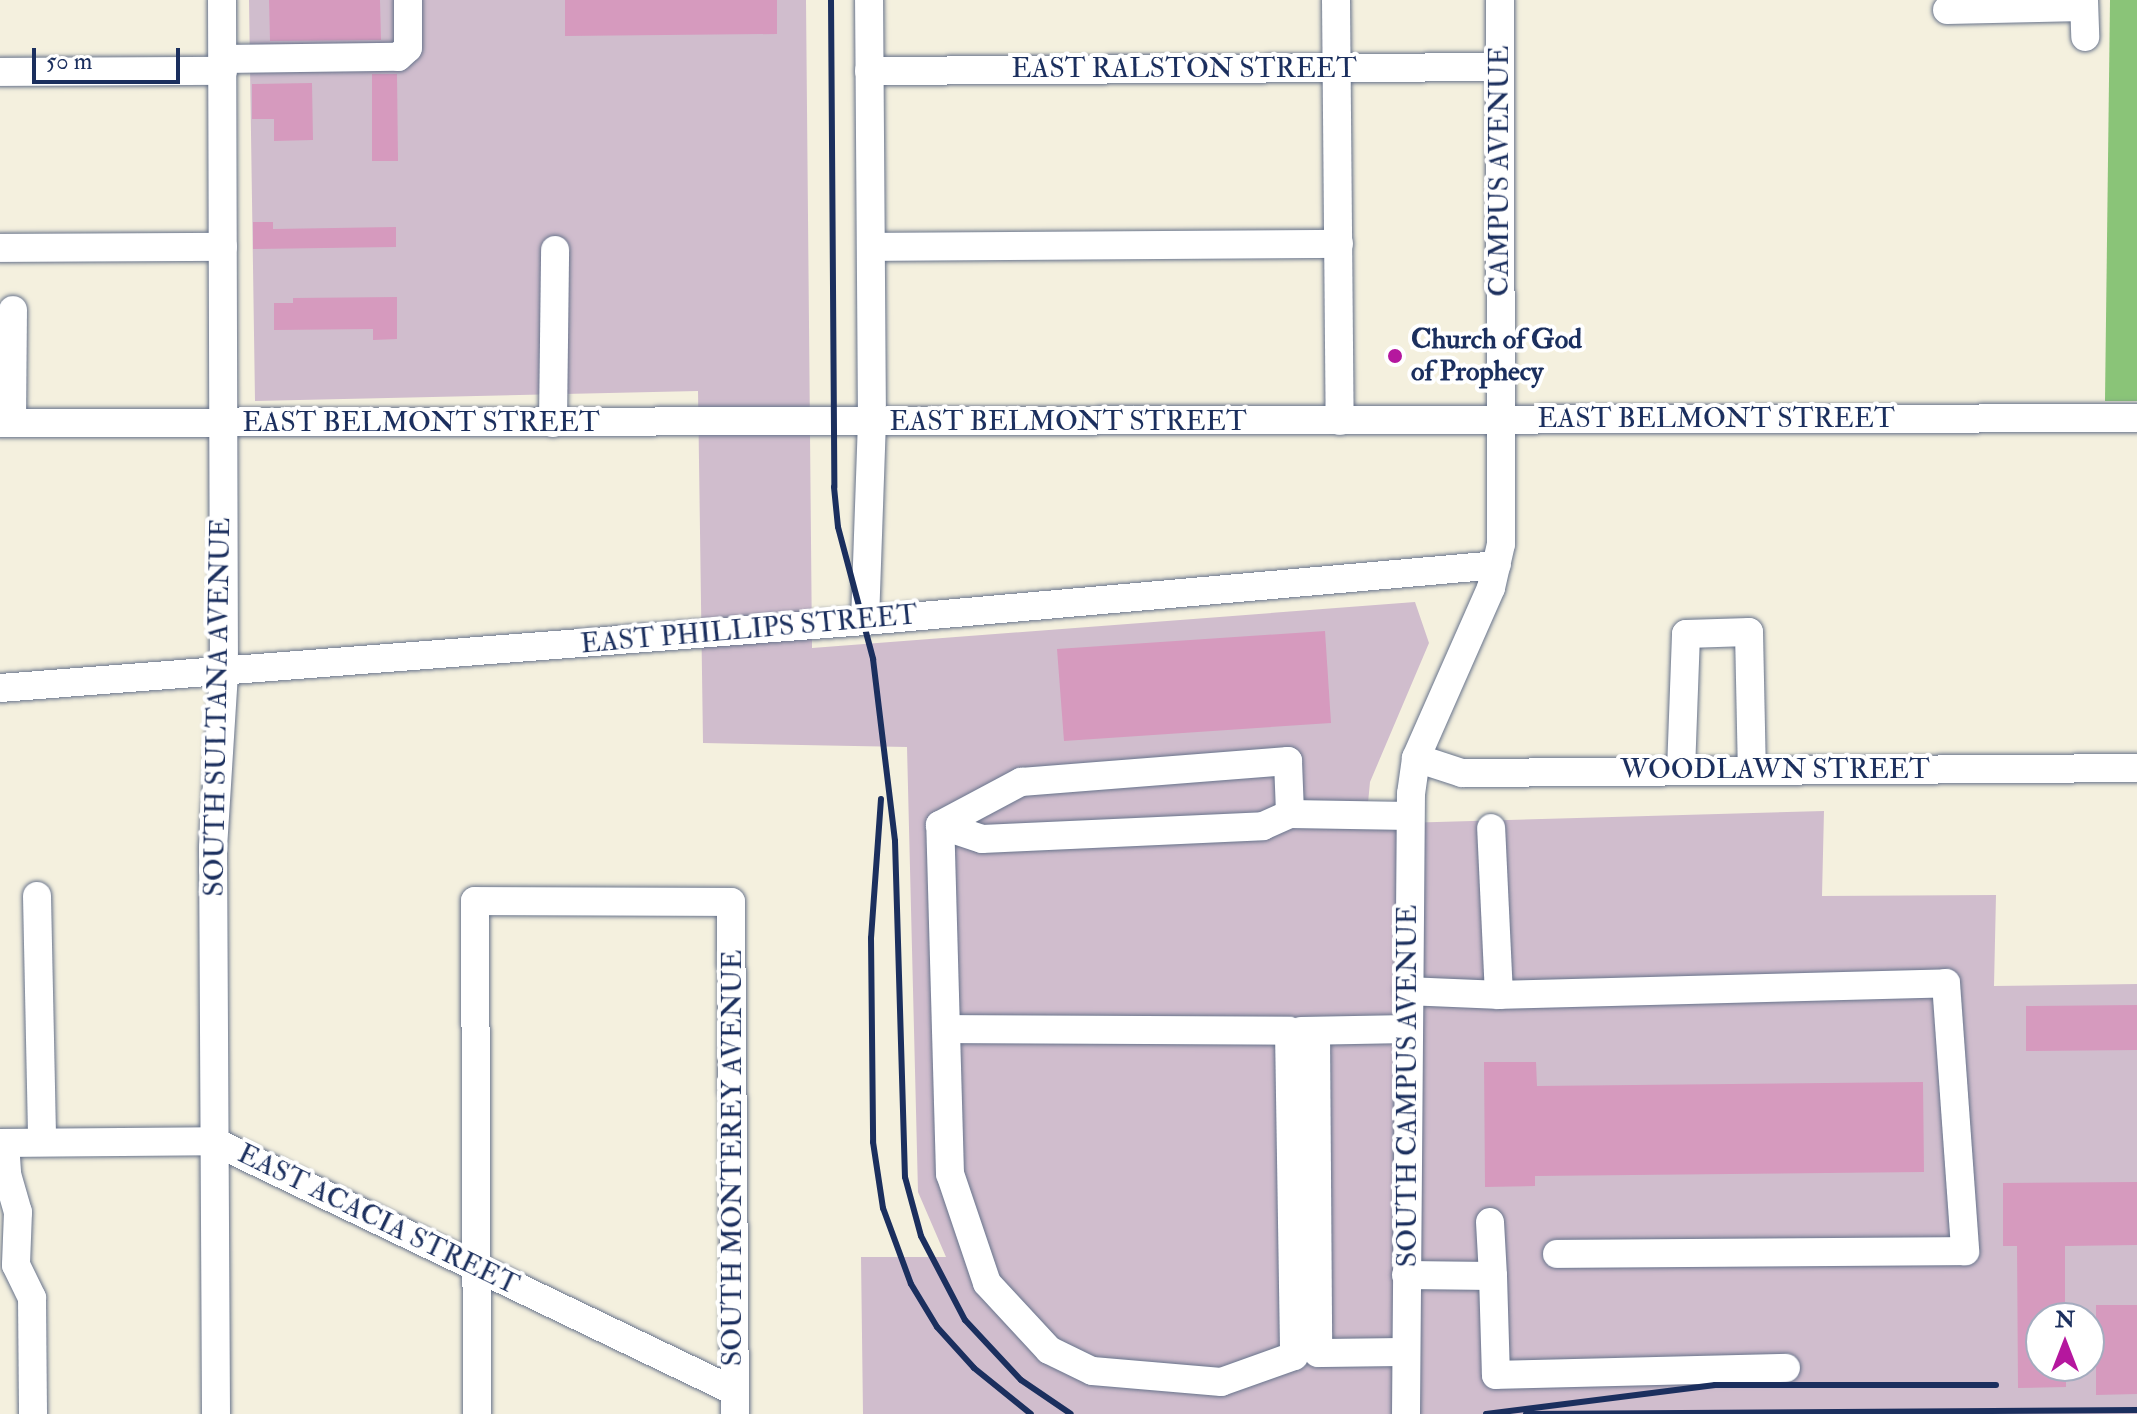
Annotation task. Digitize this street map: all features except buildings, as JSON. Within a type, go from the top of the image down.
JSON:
[{"type":"street","name":"SOUTH SULTANA AVENUE","points":[[216,1414],[213,848],[224,672],[222,0]]},
{"type":"street","points":[[0,72],[398,57],[408,48],[408,0]]},
{"type":"street","points":[[865,621],[872,422],[869,0]]},
{"type":"street","points":[[1336,0],[1340,421]]},
{"type":"street","name":"CAMPUS AVENUE","points":[[1416,758],[1497,565],[1501,420],[1500,0]]},
{"type":"street","points":[[1947,10],[2084,4],[2085,37]]},
{"type":"street","name":"EAST RALSTON STREET","points":[[869,71],[1500,67]]},
{"type":"street","points":[[871,247],[1339,244]]},
{"type":"street","points":[[0,248],[223,247]]},
{"type":"street","points":[[553,423],[555,250]]},
{"type":"street","points":[[6,423],[13,310]]},
{"type":"street","name":"EAST BELMONT STREET","points":[[6,423],[2137,418]]},
{"type":"street","name":"EAST PHILLIPS STREET","points":[[0,688],[865,621],[1497,565]]},
{"type":"street","points":[[1681,771],[1686,634],[1749,632],[1752,771]]},
{"type":"street","name":"WOODLAWN STREET","points":[[1416,758],[1462,773],[2137,768]]},
{"type":"street","name":"SOUTH CAMPUS AVENUE","points":[[1406,1414],[1410,816],[1416,758]]},
{"type":"street","points":[[940,825],[1021,782],[1288,761],[1290,814]]},
{"type":"street","points":[[940,825],[982,839],[1263,826],[1290,814],[1410,816]]},
{"type":"street","points":[[940,825],[950,1174],[987,1283],[1049,1350],[1092,1371],[1221,1382],[1306,1354],[1406,1352]]},
{"type":"street","points":[[1491,828],[1499,995]]},
{"type":"street","points":[[37,896],[42,1142]]},
{"type":"street","name":"SOUTH MONTEREY AVENUE","points":[[476,1269],[475,901],[731,902],[734,1403]]},
{"type":"street","points":[[1408,991],[1499,995],[1946,983],[1965,1251],[1557,1254]]},
{"type":"street","points":[[946,1029],[1408,1029]]},
{"type":"street","points":[[1303,1031],[1306,1354]]},
{"type":"street","name":"EAST ACACIA STREET","points":[[3,1143],[213,1141],[476,1269],[734,1403]]},
{"type":"street","points":[[3,1143],[7,1174],[18,1212],[16,1265],[32,1298],[33,1414]]},
{"type":"street","points":[[1490,1222],[1496,1375],[1786,1368]]},
{"type":"street","points":[[476,1269],[477,1414]]},
{"type":"street","points":[[1406,1275],[1493,1276]]},
{"type":"shaded area","points":[[249,0],[806,0],[812,648],[1415,602],[1429,643],[1370,782],[1366,824],[1824,811],[1822,896],[1996,895],[1994,986],[2137,984],[2137,1414],[863,1414],[861,1257],[946,1257],[918,1192],[907,747],[703,743],[698,391],[255,401]]},
{"type":"green space","points":[[2110,0],[2137,0],[2137,401],[2105,401]]},
{"type":"railway","points":[[831,0],[834,487],[838,527],[873,659],[895,841],[905,1177],[921,1236],[965,1320],[1021,1380],[1071,1414]]},
{"type":"railway","points":[[881,799],[871,938],[873,1142],[883,1208],[911,1284],[937,1327],[974,1368],[1031,1414]]},
{"type":"railway","points":[[1486,1414],[1715,1385],[1996,1385]]},
{"type":"railway","points":[[1526,1414],[2137,1410]]},
{"type":"place","name":"Church of God of Prophecy","points":[[1395,356]]}]
